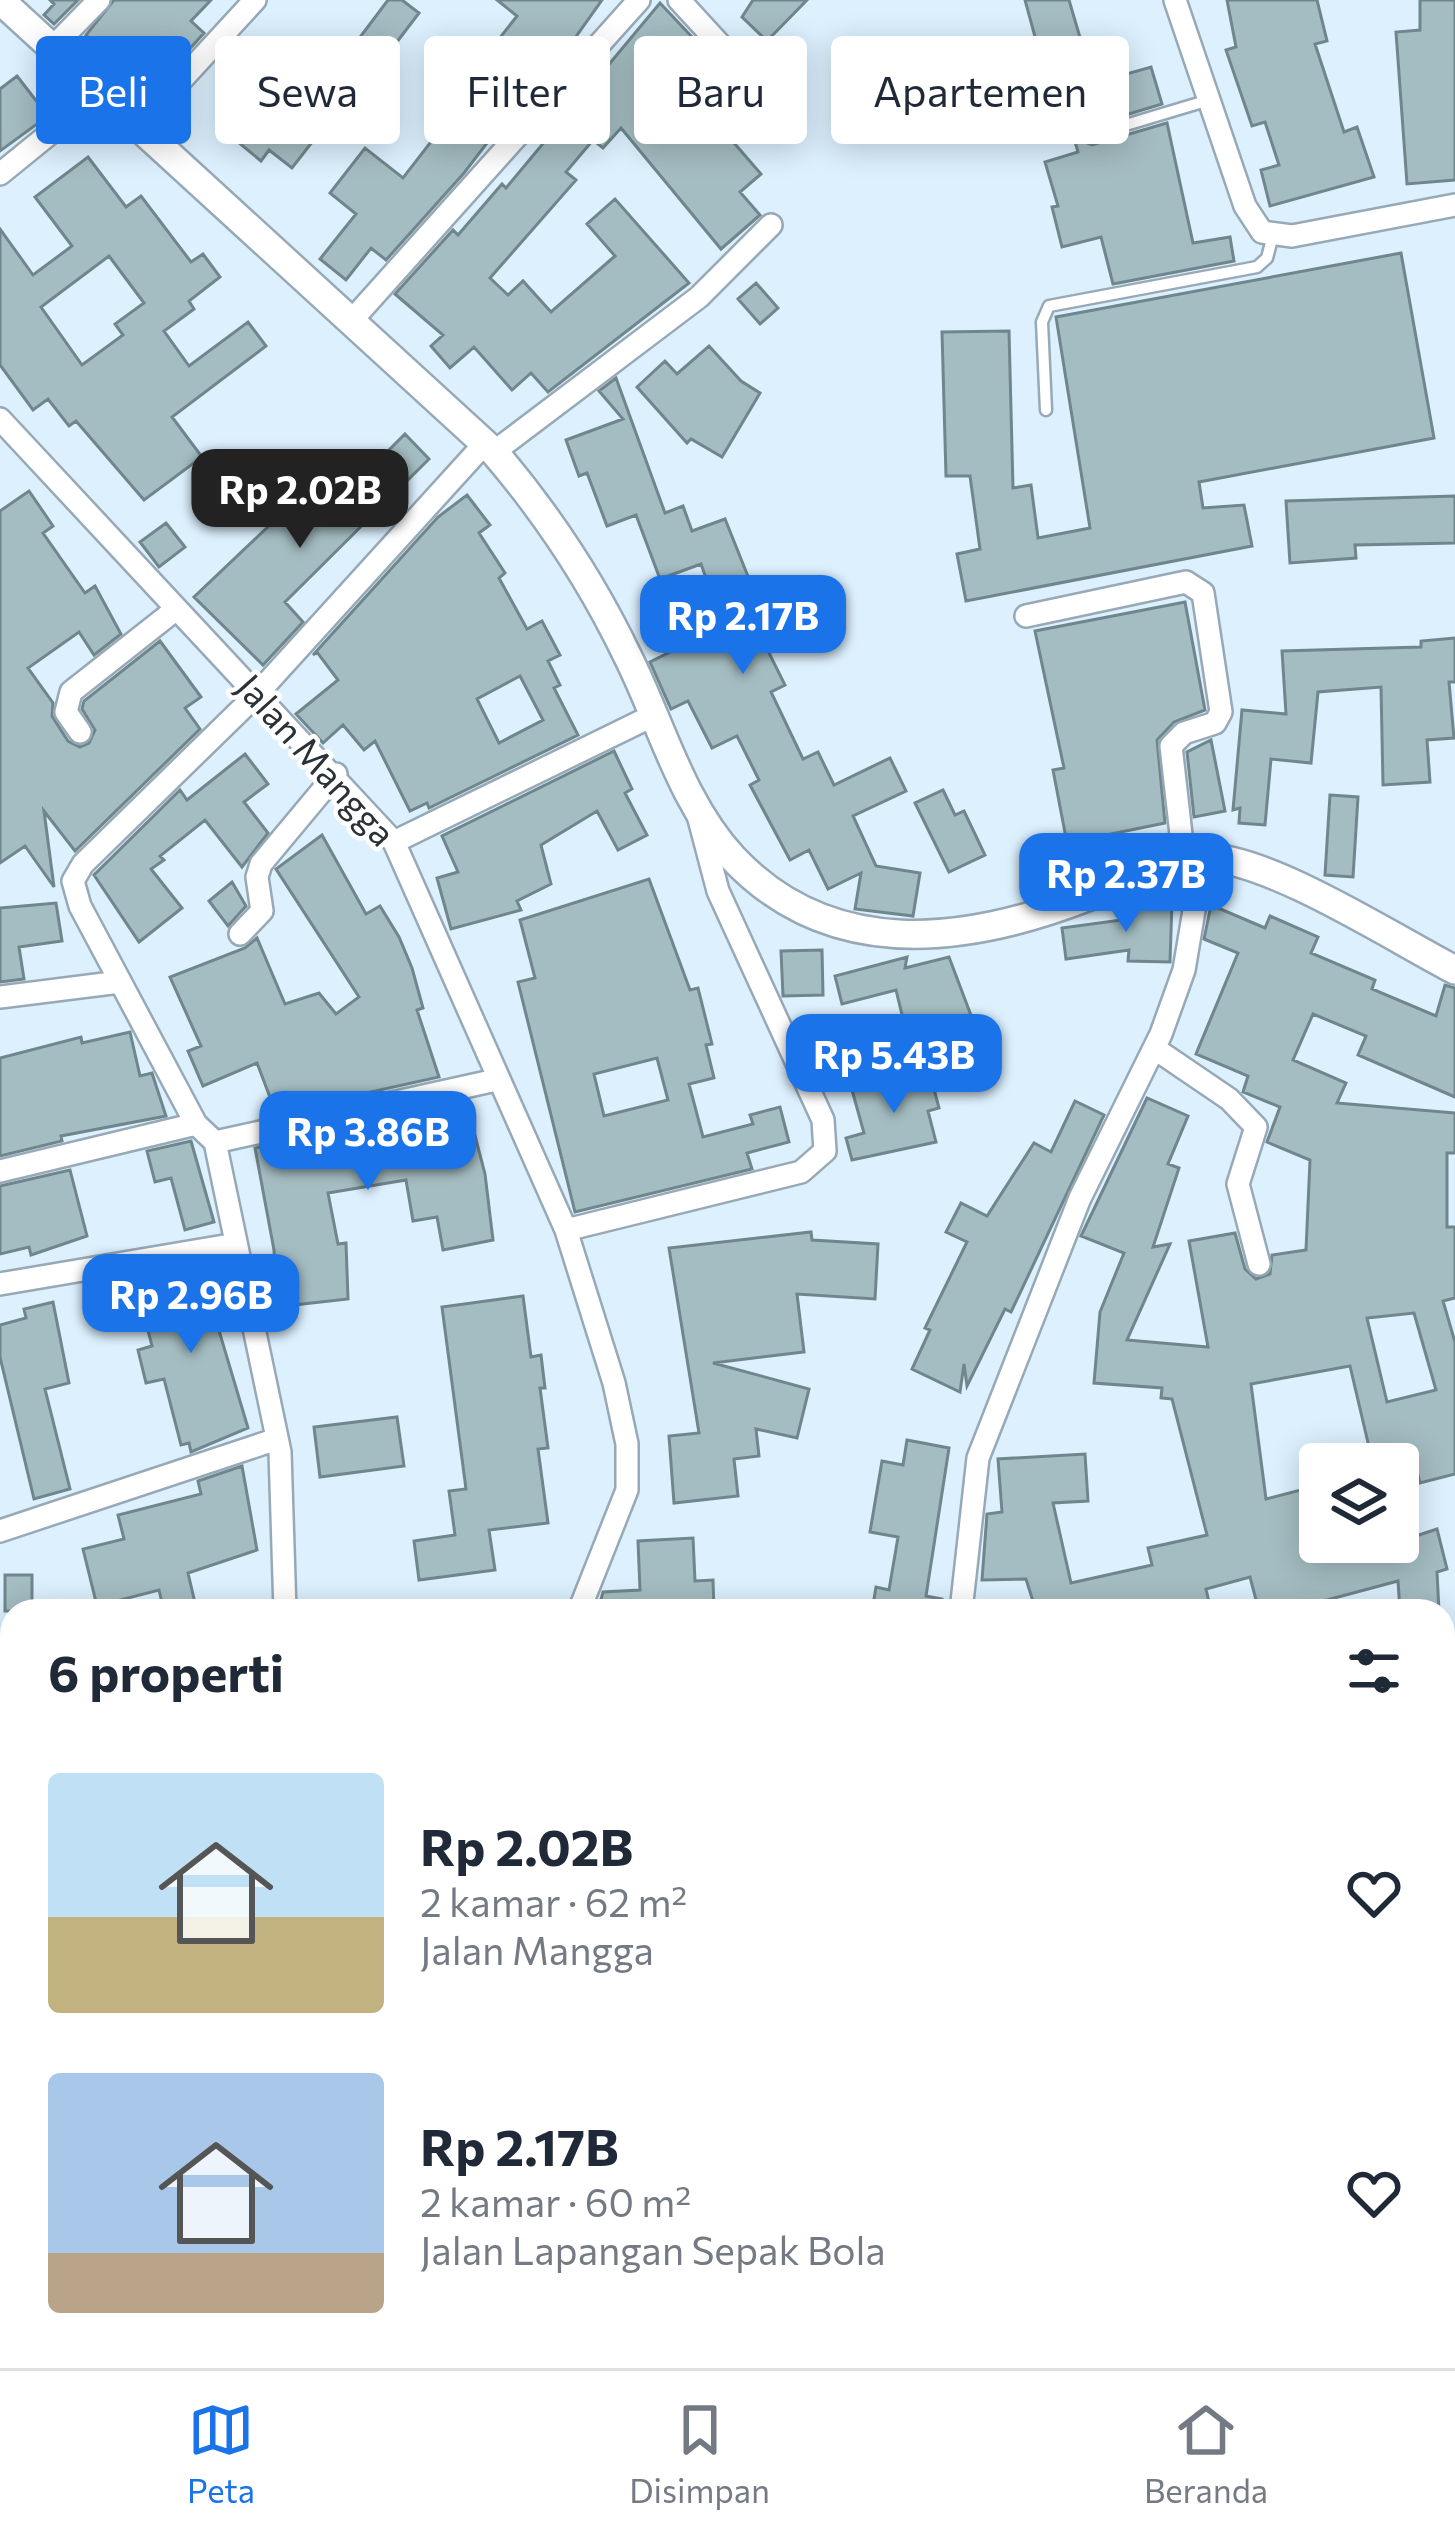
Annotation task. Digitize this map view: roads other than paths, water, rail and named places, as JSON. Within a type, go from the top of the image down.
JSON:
[{"type":"street","points":[[0,0],[39,36]]},
{"type":"street","points":[[64,36],[99,0]]},
{"type":"street","points":[[191,70],[255,0]]},
{"type":"street","points":[[352,319],[639,0]]},
{"type":"street","points":[[680,0],[713,36]]},
{"type":"street","points":[[1175,0],[1252,223],[1273,235],[1292,236],[1455,205]]},
{"type":"street","points":[[0,175],[37,144]]},
{"type":"street","points":[[159,144],[490,447],[541,506],[587,578],[654,715],[695,807],[726,909],[823,1120],[825,1150],[801,1172],[566,1230]]},
{"type":"street","points":[[284,1599],[277,1439],[215,1142],[196,1124],[120,982],[74,892],[75,874],[258,693],[490,447],[698,297],[771,225]]},
{"type":"street","name":"Jalan Mangga","points":[[0,419],[336,774],[394,842],[566,1230],[627,1444],[627,1490],[584,1599]]},
{"type":"street","points":[[962,1599],[978,1458],[1080,1198],[1154,1048],[1184,970],[1193,859],[1171,746],[1184,734],[1215,723],[1221,712],[1203,593],[1186,582],[1027,616]]},
{"type":"street","points":[[80,732],[66,712],[71,692],[176,610]]},
{"type":"street","points":[[394,842],[654,715]]},
{"type":"street","points":[[240,934],[262,911],[258,870],[336,774]]},
{"type":"street","points":[[695,807],[732,857],[772,892],[862,934],[929,937],[991,925],[1067,905],[1193,859],[1229,860],[1270,874],[1455,970]]},
{"type":"street","points":[[0,997],[120,982]]},
{"type":"street","points":[[1154,1048],[1229,1099],[1256,1126],[1238,1184],[1259,1264]]},
{"type":"street","points":[[215,1142],[496,1080]]},
{"type":"street","points":[[0,1171],[196,1124]]},
{"type":"street","points":[[0,1284],[236,1244]]},
{"type":"street","points":[[0,1531],[277,1439]]},
{"type":"lane","points":[[1129,124],[1209,100]]},
{"type":"lane","points":[[1046,410],[1042,322],[1049,306],[1257,267],[1267,258],[1273,235]]}]
